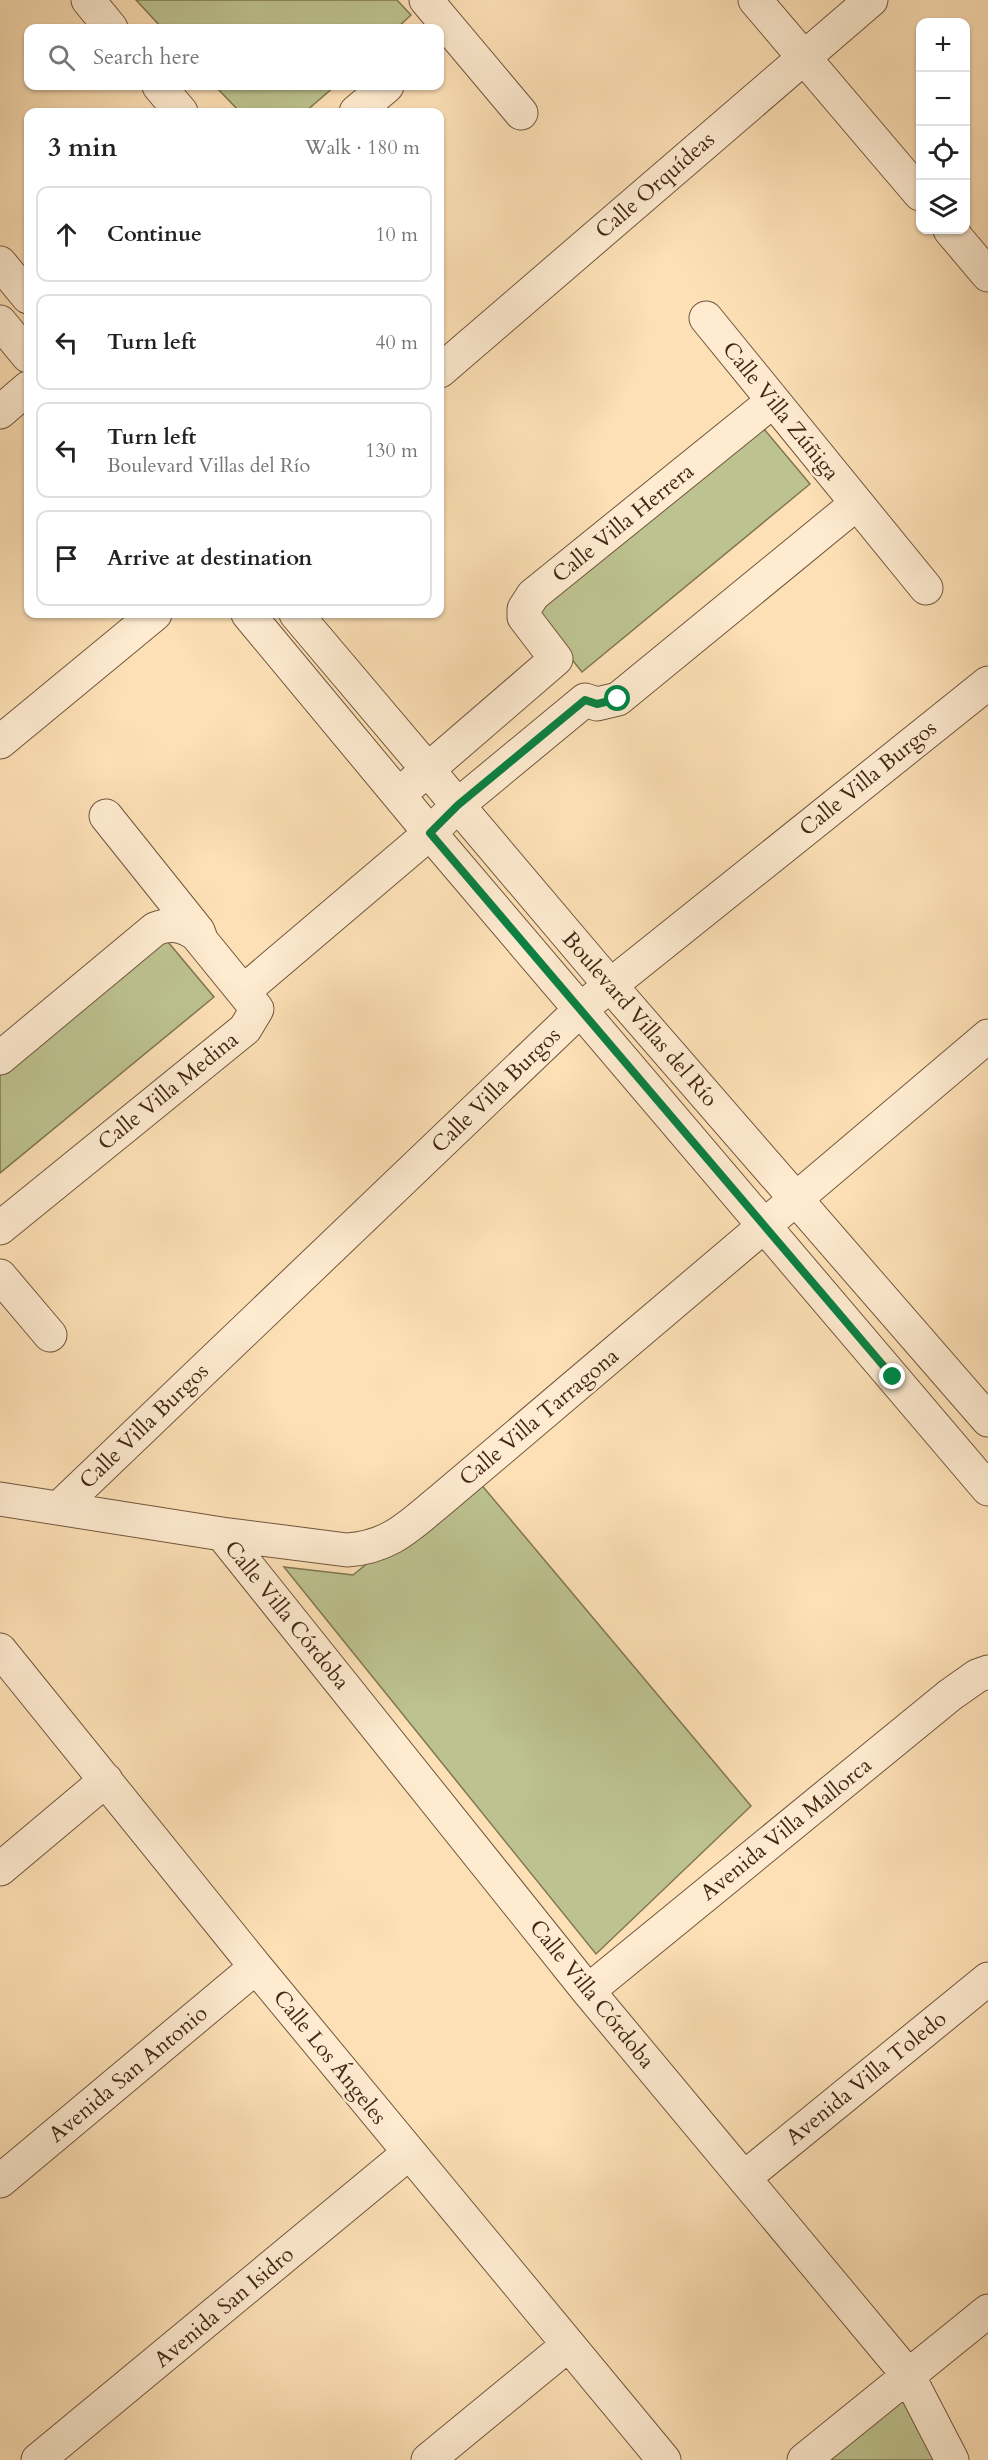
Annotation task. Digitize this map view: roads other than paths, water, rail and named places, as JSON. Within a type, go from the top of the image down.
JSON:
[{"type":"street","points":[[88,0],[108,24]]},
{"type":"street","points":[[426,0],[439,24]]},
{"type":"street","points":[[755,0],[916,188]]},
{"type":"street","name":"Calle Orquídeas","points":[[444,367],[871,0]]},
{"type":"street","points":[[446,36],[521,113]]},
{"type":"street","points":[[162,90],[178,108]]},
{"type":"street","points":[[361,108],[382,90]]},
{"type":"street","points":[[953,234],[988,274]]},
{"type":"street","points":[[0,263],[24,292]]},
{"type":"street","name":"Calle Villa Zúñiga","points":[[706,318],[926,588]]},
{"type":"street","points":[[0,322],[24,351]]},
{"type":"street","points":[[0,412],[24,391]]},
{"type":"street","name":"Calle Villa Herrera","points":[[427,770],[556,659],[524,617],[524,609],[533,595],[773,401]]},
{"type":"street","points":[[244,991],[430,833],[458,805],[585,700],[597,704],[618,699],[856,504]]},
{"type":"street","points":[[0,742],[150,618]]},
{"type":"street","name":"Boulevard Villas del Río","points":[[251,618],[430,833],[988,1489]]},
{"type":"street","name":"Boulevard Villas del Río","points":[[299,618],[610,985],[988,1420]]},
{"type":"street","name":"Calle Villa Burgos","points":[[60,1507],[581,1008],[988,683]]},
{"type":"street","points":[[399,794],[427,770]]},
{"type":"street","points":[[106,816],[198,931],[201,940]]},
{"type":"street","points":[[0,1058],[155,929],[165,925],[183,927],[201,940]]},
{"type":"street","name":"Calle Villa Medina","points":[[2,1227],[245,1029],[257,1009],[201,940]]},
{"type":"street","name":"Calle Villa Tarragona","points":[[0,1499],[222,1534],[347,1550],[366,1549],[381,1544],[398,1534],[451,1491],[796,1199],[985,1044]]},
{"type":"street","points":[[0,1276],[50,1335]]},
{"type":"street","name":"Calle Villa Córdoba","points":[[222,1534],[588,1991],[908,2375],[951,2460]]},
{"type":"street","name":"Calle Los Ángeles","points":[[0,1650],[256,1967],[664,2460]]},
{"type":"street","name":"Avenida Villa Mallorca","points":[[588,1991],[950,1695],[977,1676],[988,1672]]},
{"type":"street","points":[[0,1869],[106,1780]]},
{"type":"street","name":"Avenida San Antonio","points":[[0,2181],[256,1967]]},
{"type":"street","name":"Avenida Villa Toledo","points":[[744,2178],[988,1979]]},
{"type":"street","name":"Avenida San Isidro","points":[[38,2460],[409,2153]]},
{"type":"street","points":[[804,2460],[988,2311]]},
{"type":"street","points":[[428,2460],[568,2345]]}]
